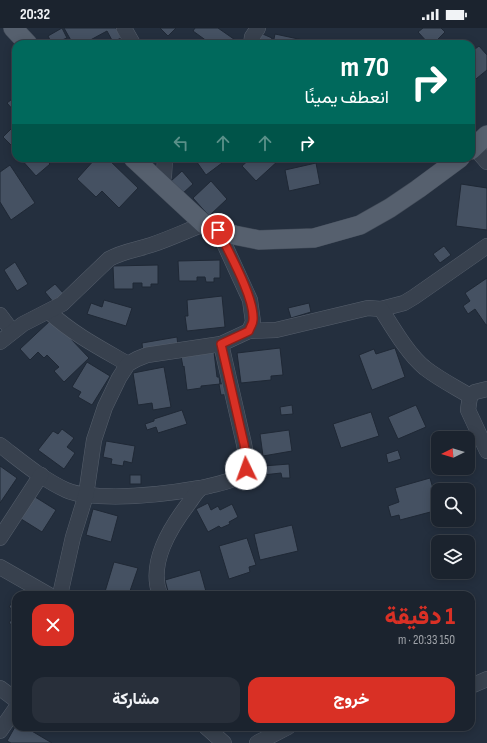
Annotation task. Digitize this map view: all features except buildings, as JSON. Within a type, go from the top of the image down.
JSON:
[{"type":"main road","points":[[13,28],[24,40]]},
{"type":"main road","points":[[137,162],[211,227],[234,235],[259,240],[314,238],[360,225],[390,208],[456,162]]},
{"type":"street","points":[[124,28],[131,40]]},
{"type":"street","points":[[252,40],[258,28]]},
{"type":"street","points":[[477,147],[487,162]]},
{"type":"street","points":[[161,184],[164,176],[165,162]]},
{"type":"street","points":[[0,342],[12,331],[23,324],[62,304],[109,259],[117,254],[150,246],[211,227],[250,300],[253,322],[249,331]]},
{"type":"street","points":[[61,591],[73,537],[86,495],[94,440],[105,407],[119,378],[128,364],[147,355],[221,344],[249,331],[276,330],[368,308],[381,309],[404,303],[487,246]]},
{"type":"street","points":[[381,309],[402,341],[425,368],[470,396]]},
{"type":"street","points":[[49,312],[72,332],[128,364]]},
{"type":"street","points":[[0,316],[12,331]]},
{"type":"street","points":[[0,445],[41,475],[68,491],[86,495],[110,497],[152,496],[200,488],[234,478],[246,469],[247,460],[221,344]]},
{"type":"street","points":[[487,389],[474,392],[470,396],[468,410],[487,451]]},
{"type":"street","points":[[0,538],[41,475]]},
{"type":"street","points":[[158,591],[156,574],[158,558],[177,518],[200,488]]},
{"type":"street","points":[[0,567],[43,591]]},
{"type":"street","points":[[475,684],[487,679]]},
{"type":"street","points":[[0,688],[12,697]]},
{"type":"street","points":[[0,731],[12,714]]},
{"type":"street","points":[[210,731],[224,743]]},
{"type":"street","points":[[257,743],[280,731]]},
{"type":"route","points":[[218,230],[250,300],[253,314],[253,322],[249,331],[221,344],[244,444],[247,460],[246,469]]}]
